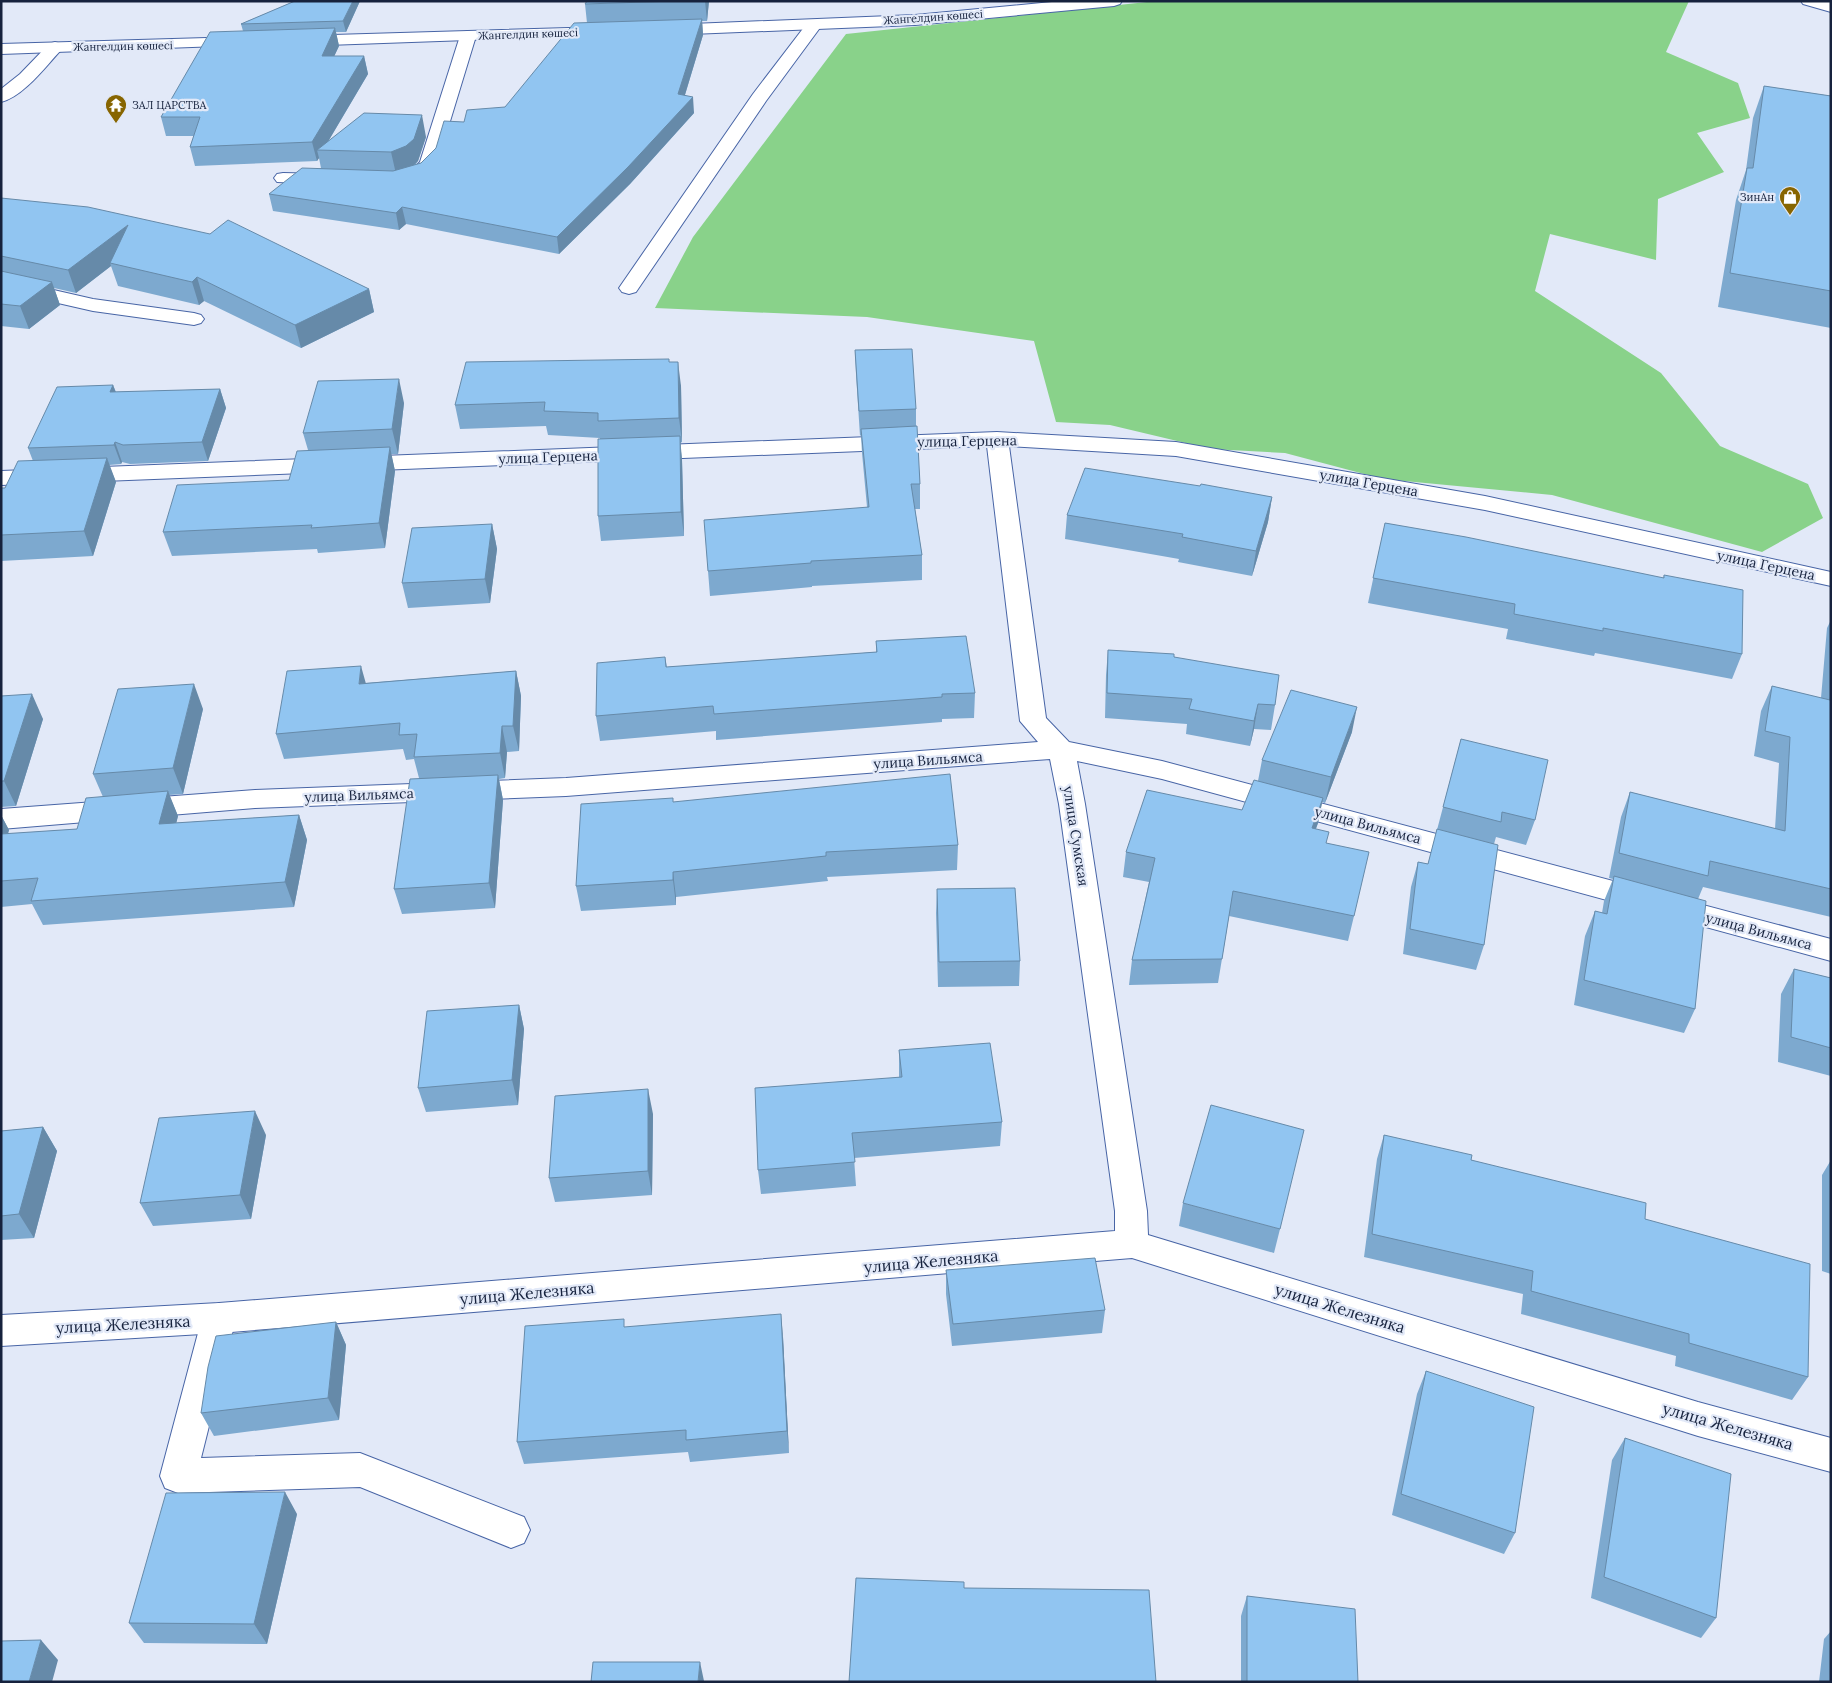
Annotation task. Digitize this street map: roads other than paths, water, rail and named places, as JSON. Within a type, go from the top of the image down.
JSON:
[{"type":"street","name":"Жангелдин көшесі","points":[[649,30],[915,20],[1114,1]]},
{"type":"street","points":[[1809,1],[1831,7]]},
{"type":"street","points":[[629,288],[759,98],[814,25]]},
{"type":"street","name":"Жангелдин көшесі","points":[[281,41],[620,31]]},
{"type":"street","points":[[387,181],[397,181],[418,174],[428,164],[468,36]]},
{"type":"street","name":"Жангелдин көшесі","points":[[1,49],[252,42]]},
{"type":"street","points":[[1,98],[26,78],[55,48]]},
{"type":"street","points":[[282,178],[340,179]]},
{"type":"street","points":[[1,284],[93,305],[194,319]]},
{"type":"street","points":[[997,439],[1033,720],[1061,749]]},
{"type":"street","name":"улица Герцена","points":[[1,478],[997,439],[1176,450],[1485,503],[1831,579]]},
{"type":"street","name":"улица Вильямса","points":[[1,819],[254,799],[566,787],[1061,749],[1162,770],[1831,950]]},
{"type":"street","name":"улица Сумская","points":[[1061,749],[1072,804],[1125,1172],[1132,1244]]},
{"type":"street","name":"улица Железняка","points":[[1,1331],[219,1318],[1132,1244],[1698,1418],[1831,1455]]},
{"type":"street","points":[[219,1318],[178,1476],[360,1470],[511,1530]]},
{"type":"place","name":"ЗАЛ ЦАРСТВА","points":[[116,124]]},
{"type":"place","name":"ЗинАн","points":[[1790,216]]}]
